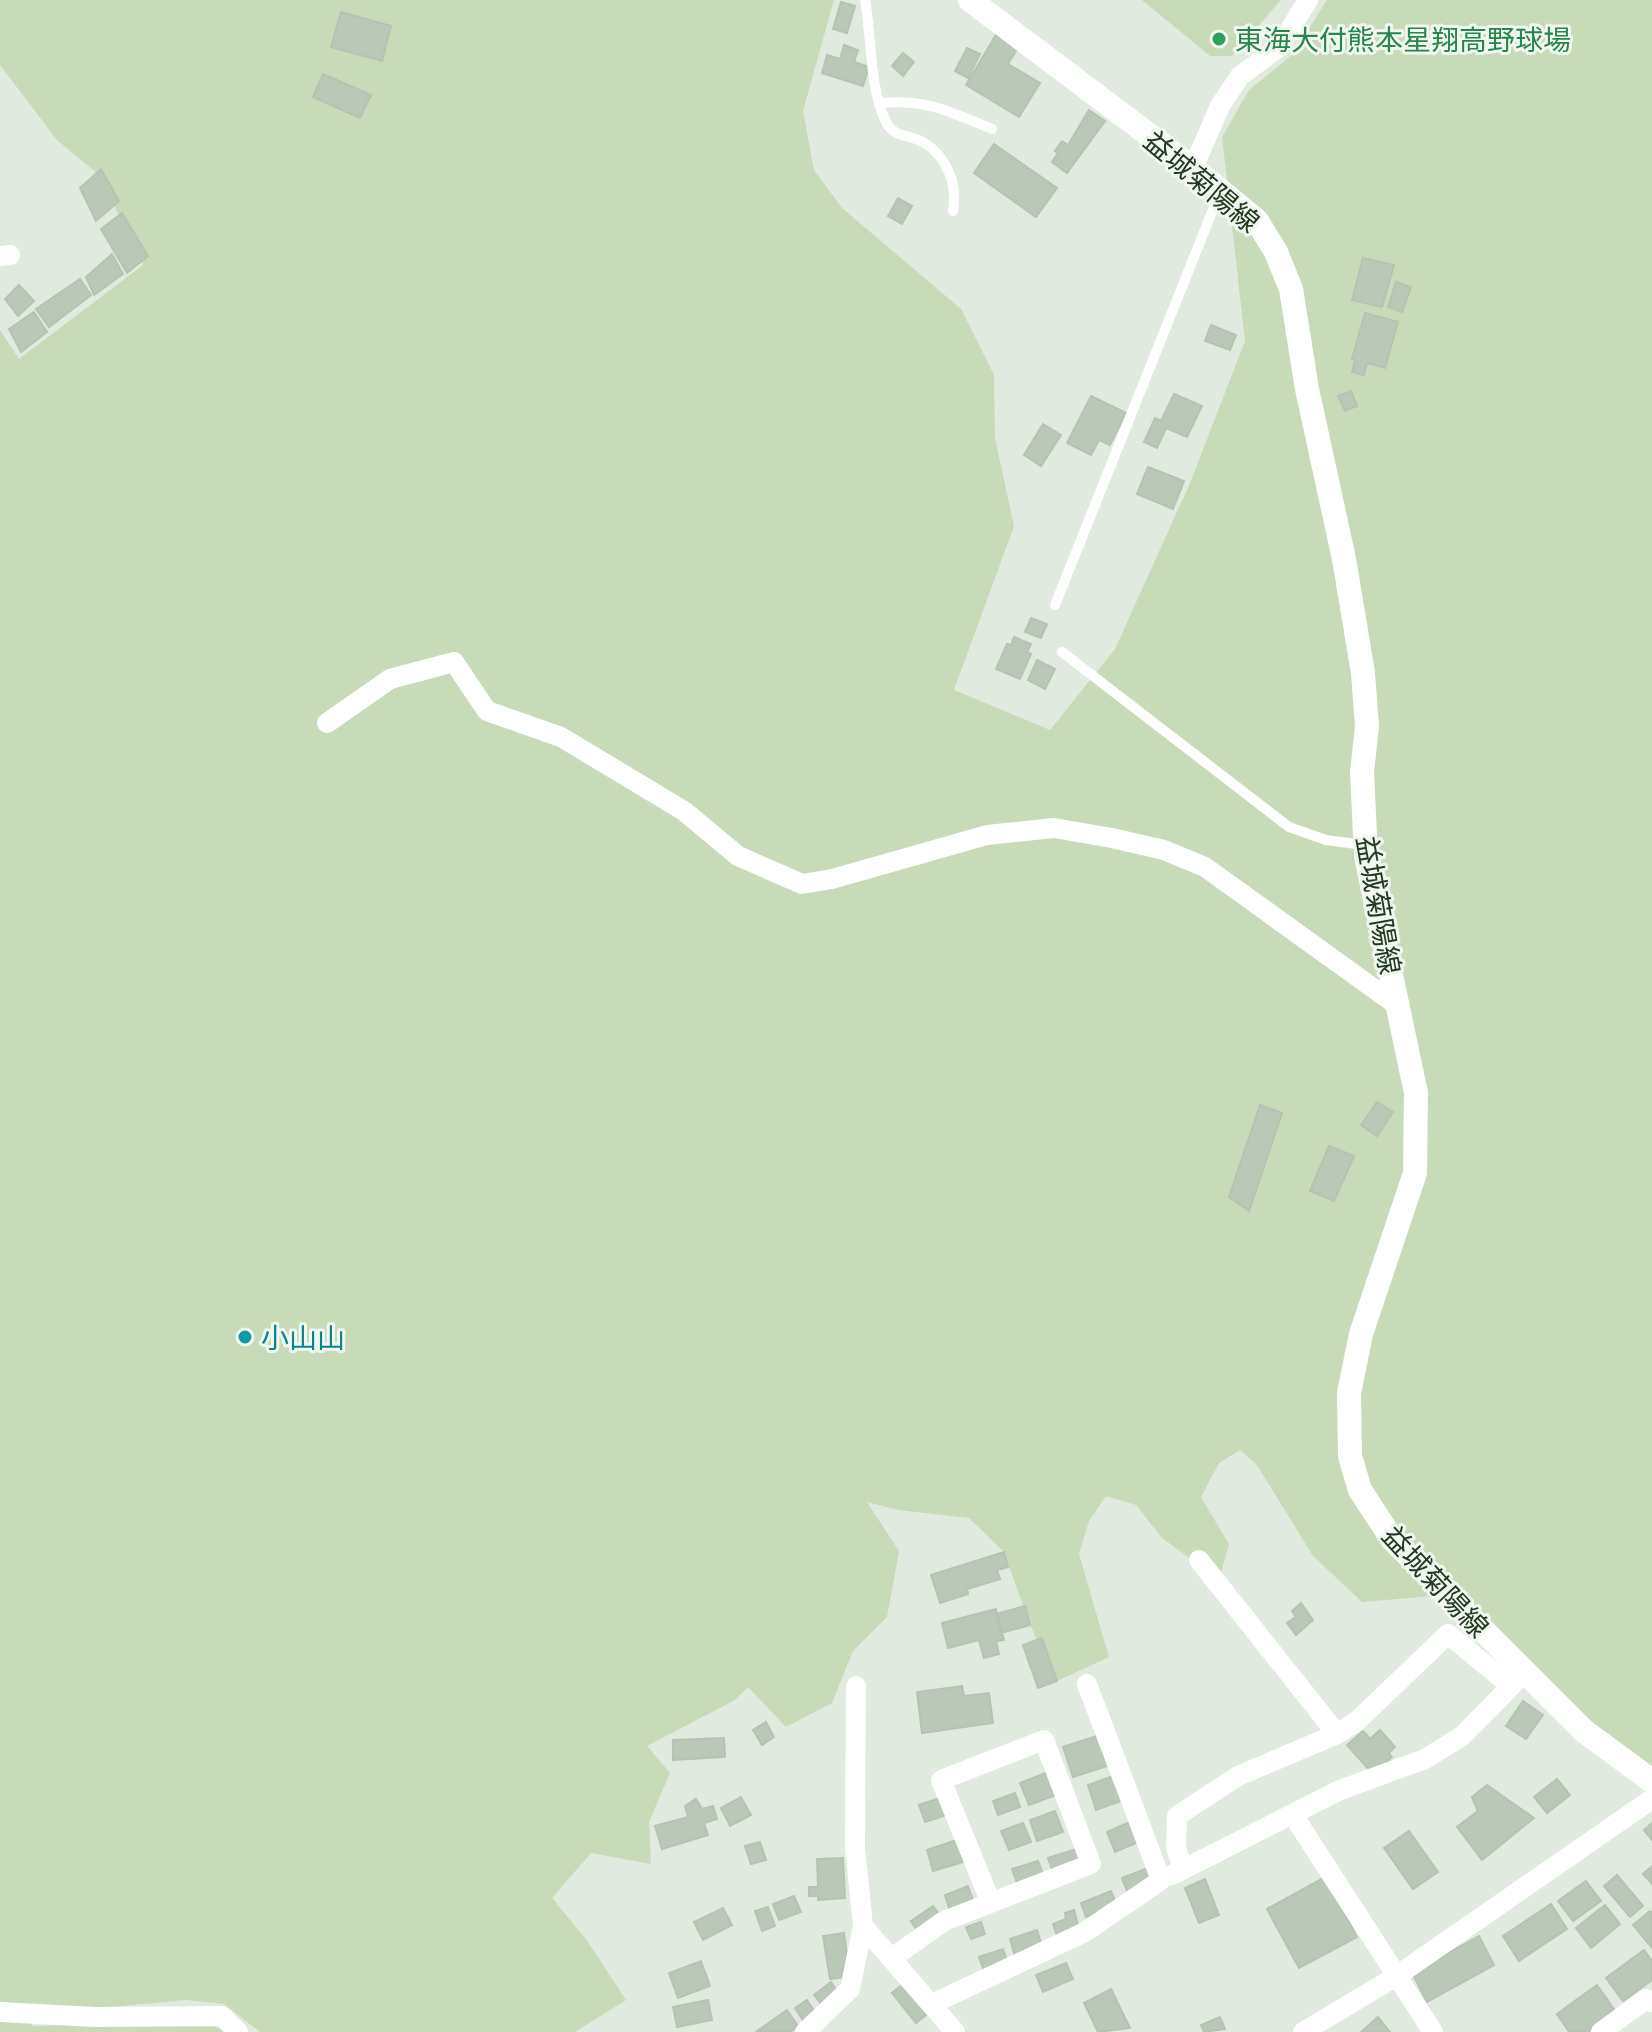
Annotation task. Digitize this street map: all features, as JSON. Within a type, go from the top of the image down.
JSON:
[{"type":"main road","name":"益城菊陽線","points":[[970,0],[1193,168],[1257,221],[1276,252],[1291,289],[1356,623],[1367,726],[1362,772],[1366,845],[1383,949],[1416,1093],[1415,1173],[1361,1334],[1349,1393],[1350,1456],[1360,1490],[1392,1539],[1518,1679],[1652,1781]]},
{"type":"street","points":[[1193,168],[1221,104],[1240,76],[1279,47],[1308,0]]},
{"type":"street","points":[[327,723],[390,679],[454,662],[487,711],[561,737],[684,811],[738,856],[802,884],[832,879],[987,835],[1054,828],[1164,850],[1205,867],[1398,1006]]},
{"type":"street","points":[[1199,1560],[1337,1734]]},
{"type":"street","points":[[932,2004],[1085,1932],[1161,1880],[1293,1815],[1340,1790],[1425,1759],[1462,1736],[1518,1679],[1448,1634],[1356,1722],[1337,1734],[1238,1776],[1177,1816],[1176,1848],[1183,1869]]},
{"type":"street","points":[[1087,1684],[1161,1880]]},
{"type":"street","points":[[805,2032],[850,1989],[863,1926],[855,1847],[856,1686]]},
{"type":"street","points":[[892,1958],[944,1921],[991,1903],[1091,1864],[1044,1740],[941,1780],[991,1903]]},
{"type":"street","points":[[1303,2032],[1395,1977],[1652,1799]]},
{"type":"street","points":[[1293,1815],[1433,2032]]},
{"type":"street","points":[[863,1926],[955,2032]]},
{"type":"street","points":[[1601,2032],[1646,1999],[1652,2002]]},
{"type":"street","points":[[0,2012],[94,2017],[222,2016],[238,2032]]},
{"type":"lane","points":[[865,0],[880,103],[887,124],[896,134],[923,142],[945,164],[955,191],[953,211]]},
{"type":"lane","points":[[880,103],[912,100],[930,104],[992,129]]},
{"type":"lane","points":[[1055,605],[1221,190]]},
{"type":"lane","points":[[1062,652],[1289,827],[1326,840],[1366,845]]},
{"type":"green space","points":[[0,0],[834,0],[803,111],[814,170],[842,208],[961,309],[994,375],[995,438],[1014,526],[954,690],[1050,730],[1115,649],[1190,483],[1245,341],[1222,137],[1249,90],[1293,54],[1327,0],[1652,0],[1652,1781],[1445,1595],[1362,1602],[1313,1556],[1257,1465],[1240,1450],[1219,1463],[1201,1497],[1229,1544],[1219,1580],[1162,1538],[1136,1505],[1106,1496],[1089,1521],[1079,1554],[1109,1657],[1057,1681],[1030,1625],[1004,1552],[969,1518],[898,1510],[867,1502],[899,1551],[887,1617],[853,1651],[832,1703],[786,1727],[748,1687],[735,1700],[647,1746],[670,1773],[649,1822],[651,1864],[591,1853],[552,1898],[586,1939],[626,2000],[575,2032],[260,2032],[224,2004],[186,2000],[100,2008],[0,2004],[0,330],[19,359],[143,265],[99,175],[57,140],[0,65]]},
{"type":"green space","name":"東海大付熊本星翔高野球場","points":[[1142,0],[1281,0],[1232,56],[1210,56]]},
{"type":"green space","points":[[0,2020],[31,2022],[32,2026],[202,2021],[228,2032],[0,2032]]},
{"type":"building","points":[[841,2],[855,6],[847,33],[833,29]]},
{"type":"building","points":[[341,12],[391,26],[382,61],[331,47]]},
{"type":"building","points":[[997,33],[1019,46],[1008,64],[1040,83],[1019,117],[966,85]]},
{"type":"building","points":[[844,45],[858,50],[854,62],[869,67],[863,86],[822,73],[827,55],[840,59]]},
{"type":"building","points":[[967,48],[980,54],[968,78],[955,71]]},
{"type":"building","points":[[903,53],[914,62],[903,76],[892,66]]},
{"type":"building","points":[[323,74],[371,95],[360,118],[313,97]]},
{"type":"building","points":[[1089,110],[1105,121],[1067,173],[1052,162],[1058,153],[1055,151],[1062,141],[1068,145]]},
{"type":"building","points":[[994,144],[1057,188],[1036,217],[974,173]]},
{"type":"building","points":[[101,169],[119,201],[96,221],[80,188]]},
{"type":"building","points":[[898,198],[912,206],[902,224],[888,216]]},
{"type":"building","points":[[122,213],[148,256],[127,273],[101,229]]},
{"type":"building","points":[[112,254],[123,274],[94,295],[86,277]]},
{"type":"building","points":[[1363,258],[1394,265],[1382,307],[1352,300]]},
{"type":"building","points":[[80,279],[91,295],[49,327],[36,309]]},
{"type":"building","points":[[1396,282],[1411,287],[1402,312],[1388,307]]},
{"type":"building","points":[[19,285],[34,301],[18,316],[5,299]]},
{"type":"building","points":[[34,312],[47,332],[21,352],[9,329]]},
{"type":"building","points":[[1365,313],[1398,322],[1385,368],[1367,363],[1364,375],[1352,372],[1355,360],[1352,359]]},
{"type":"building","points":[[1211,325],[1236,335],[1230,350],[1205,341]]},
{"type":"building","points":[[1351,391],[1357,406],[1345,411],[1338,396]]},
{"type":"building","points":[[1174,394],[1202,406],[1187,437],[1166,428],[1157,448],[1144,442],[1155,418],[1161,421]]},
{"type":"building","points":[[1091,396],[1126,413],[1110,445],[1099,440],[1091,455],[1067,443]]},
{"type":"building","points":[[1043,424],[1061,435],[1041,466],[1024,455]]},
{"type":"building","points":[[1148,467],[1184,481],[1173,509],[1137,494]]},
{"type":"building","points":[[1031,618],[1047,624],[1041,638],[1025,632]]},
{"type":"building","points":[[1014,637],[1031,644],[1027,652],[1031,654],[1020,679],[996,669],[1007,644],[1011,645]]},
{"type":"building","points":[[1037,660],[1055,669],[1045,689],[1028,680]]},
{"type":"building","points":[[1377,1102],[1393,1112],[1377,1136],[1361,1125]]},
{"type":"building","points":[[1260,1105],[1282,1113],[1249,1211],[1229,1197]]},
{"type":"building","points":[[1329,1146],[1354,1156],[1334,1201],[1310,1191]]},
{"type":"building","points":[[1004,1552],[1008,1567],[997,1570],[1000,1579],[967,1589],[968,1594],[940,1603],[931,1575]]},
{"type":"building","points":[[1301,1603],[1313,1620],[1296,1635],[1287,1623],[1296,1617],[1292,1611]]},
{"type":"building","points":[[1025,1606],[1030,1625],[1001,1633],[996,1614]]},
{"type":"building","points":[[996,1609],[1004,1640],[996,1641],[999,1654],[984,1658],[979,1640],[948,1648],[942,1623]]},
{"type":"building","points":[[1042,1638],[1057,1681],[1038,1688],[1023,1645]]},
{"type":"building","points":[[962,1686],[964,1696],[989,1693],[993,1723],[922,1733],[917,1692]]},
{"type":"building","points":[[1523,1701],[1543,1715],[1526,1739],[1506,1726]]},
{"type":"building","points":[[766,1722],[774,1737],[762,1745],[753,1730]]},
{"type":"building","points":[[1380,1730],[1395,1747],[1389,1753],[1392,1757],[1373,1774],[1347,1745],[1363,1731],[1370,1739]]},
{"type":"building","points":[[1100,1735],[1110,1765],[1073,1777],[1063,1747]]},
{"type":"building","points":[[724,1738],[725,1757],[673,1760],[673,1740]]},
{"type":"building","points":[[1048,1772],[1056,1795],[1029,1805],[1020,1783]]},
{"type":"building","points":[[1119,1774],[1127,1799],[1096,1810],[1088,1785]]},
{"type":"building","points":[[1557,1779],[1570,1795],[1547,1813],[1534,1797]]},
{"type":"building","points":[[1487,1785],[1534,1818],[1482,1860],[1457,1827],[1478,1811],[1472,1797]]},
{"type":"building","points":[[1015,1793],[1020,1807],[998,1815],[993,1801]]},
{"type":"building","points":[[741,1797],[751,1815],[730,1826],[721,1808]]},
{"type":"building","points":[[940,1798],[946,1815],[925,1822],[919,1805]]},
{"type":"building","points":[[696,1799],[702,1809],[713,1806],[717,1819],[704,1823],[708,1835],[662,1849],[655,1826],[688,1817],[685,1806]]},
{"type":"building","points":[[1055,1811],[1063,1832],[1037,1841],[1030,1820]]},
{"type":"building","points":[[1134,1820],[1143,1840],[1115,1852],[1107,1832]]},
{"type":"building","points":[[1023,1823],[1031,1842],[1009,1850],[1001,1831]]},
{"type":"building","points":[[1652,1823],[1652,1840],[1644,1830]]},
{"type":"building","points":[[1409,1831],[1438,1872],[1413,1889],[1384,1848]]},
{"type":"building","points":[[957,1840],[963,1862],[933,1871],[927,1850]]},
{"type":"building","points":[[760,1842],[766,1860],[751,1864],[745,1846]]},
{"type":"building","points":[[1077,1849],[1081,1864],[1053,1873],[1048,1858]]},
{"type":"building","points":[[843,1858],[845,1898],[818,1900],[818,1896],[809,1896],[809,1887],[818,1887],[817,1859]]},
{"type":"building","points":[[1038,1861],[1044,1877],[1018,1886],[1012,1869]]},
{"type":"building","points":[[1652,1866],[1652,1884],[1643,1874]]},
{"type":"building","points":[[1148,1868],[1153,1881],[1127,1891],[1122,1878]]},
{"type":"building","points":[[1617,1875],[1643,1906],[1630,1917],[1604,1886]]},
{"type":"building","points":[[1325,1877],[1357,1937],[1299,1968],[1267,1909]]},
{"type":"building","points":[[1205,1879],[1219,1915],[1199,1923],[1185,1888]]},
{"type":"building","points":[[1586,1881],[1601,1901],[1573,1921],[1558,1901]]},
{"type":"building","points":[[968,1886],[974,1903],[950,1911],[945,1895]]},
{"type":"building","points":[[1111,1891],[1117,1906],[1086,1917],[1081,1903]]},
{"type":"building","points":[[794,1896],[801,1912],[779,1920],[773,1904]]},
{"type":"building","points":[[1551,1904],[1567,1929],[1519,1961],[1503,1936]]},
{"type":"building","points":[[1605,1905],[1620,1924],[1591,1948],[1576,1928]]},
{"type":"building","points":[[933,1906],[942,1918],[919,1933],[911,1921]]},
{"type":"building","points":[[768,1907],[775,1926],[762,1931],[755,1911]]},
{"type":"building","points":[[723,1908],[732,1925],[703,1940],[694,1922]]},
{"type":"building","points":[[1074,1910],[1080,1932],[1058,1939],[1053,1924],[1066,1919],[1065,1913]]},
{"type":"building","points":[[1650,1911],[1652,1913],[1652,1948],[1633,1925]]},
{"type":"building","points":[[981,1922],[985,1934],[971,1939],[966,1927]]},
{"type":"building","points":[[1037,1930],[1042,1946],[1015,1956],[1010,1939]]},
{"type":"building","points":[[844,1933],[850,1976],[830,1979],[823,1936]]},
{"type":"building","points":[[1479,1936],[1494,1965],[1427,2002],[1412,1973]]},
{"type":"building","points":[[1003,1949],[1008,1963],[984,1971],[979,1957]]},
{"type":"building","points":[[1644,1950],[1652,1961],[1652,1980],[1623,2001],[1606,1978]]},
{"type":"building","points":[[701,1961],[710,1986],[678,1998],[669,1973]]},
{"type":"building","points":[[1066,1963],[1073,1979],[1043,1992],[1036,1975]]},
{"type":"building","points":[[907,1981],[930,2012],[916,2023],[892,1993]]},
{"type":"building","points":[[831,1982],[837,1991],[821,2004],[814,1995]]},
{"type":"building","points":[[1597,1985],[1616,2012],[1588,2032],[1569,2032],[1557,2014]]},
{"type":"building","points":[[1111,1989],[1130,2028],[1098,2032],[1084,2003]]},
{"type":"building","points":[[708,2000],[712,2020],[677,2027],[673,2007]]},
{"type":"building","points":[[807,2000],[816,2014],[804,2022],[795,2008]]},
{"type":"building","points":[[787,2010],[798,2026],[790,2032],[756,2032]]},
{"type":"building","points":[[1220,2017],[1225,2029],[1204,2032],[1201,2025]]},
{"type":"building","points":[[1378,2017],[1390,2032],[1361,2032]]},
{"type":"place","name":"東海大付熊本星翔高野球場","points":[[1219,39]]},
{"type":"place","name":"小山山","points":[[245,1337]]}]
